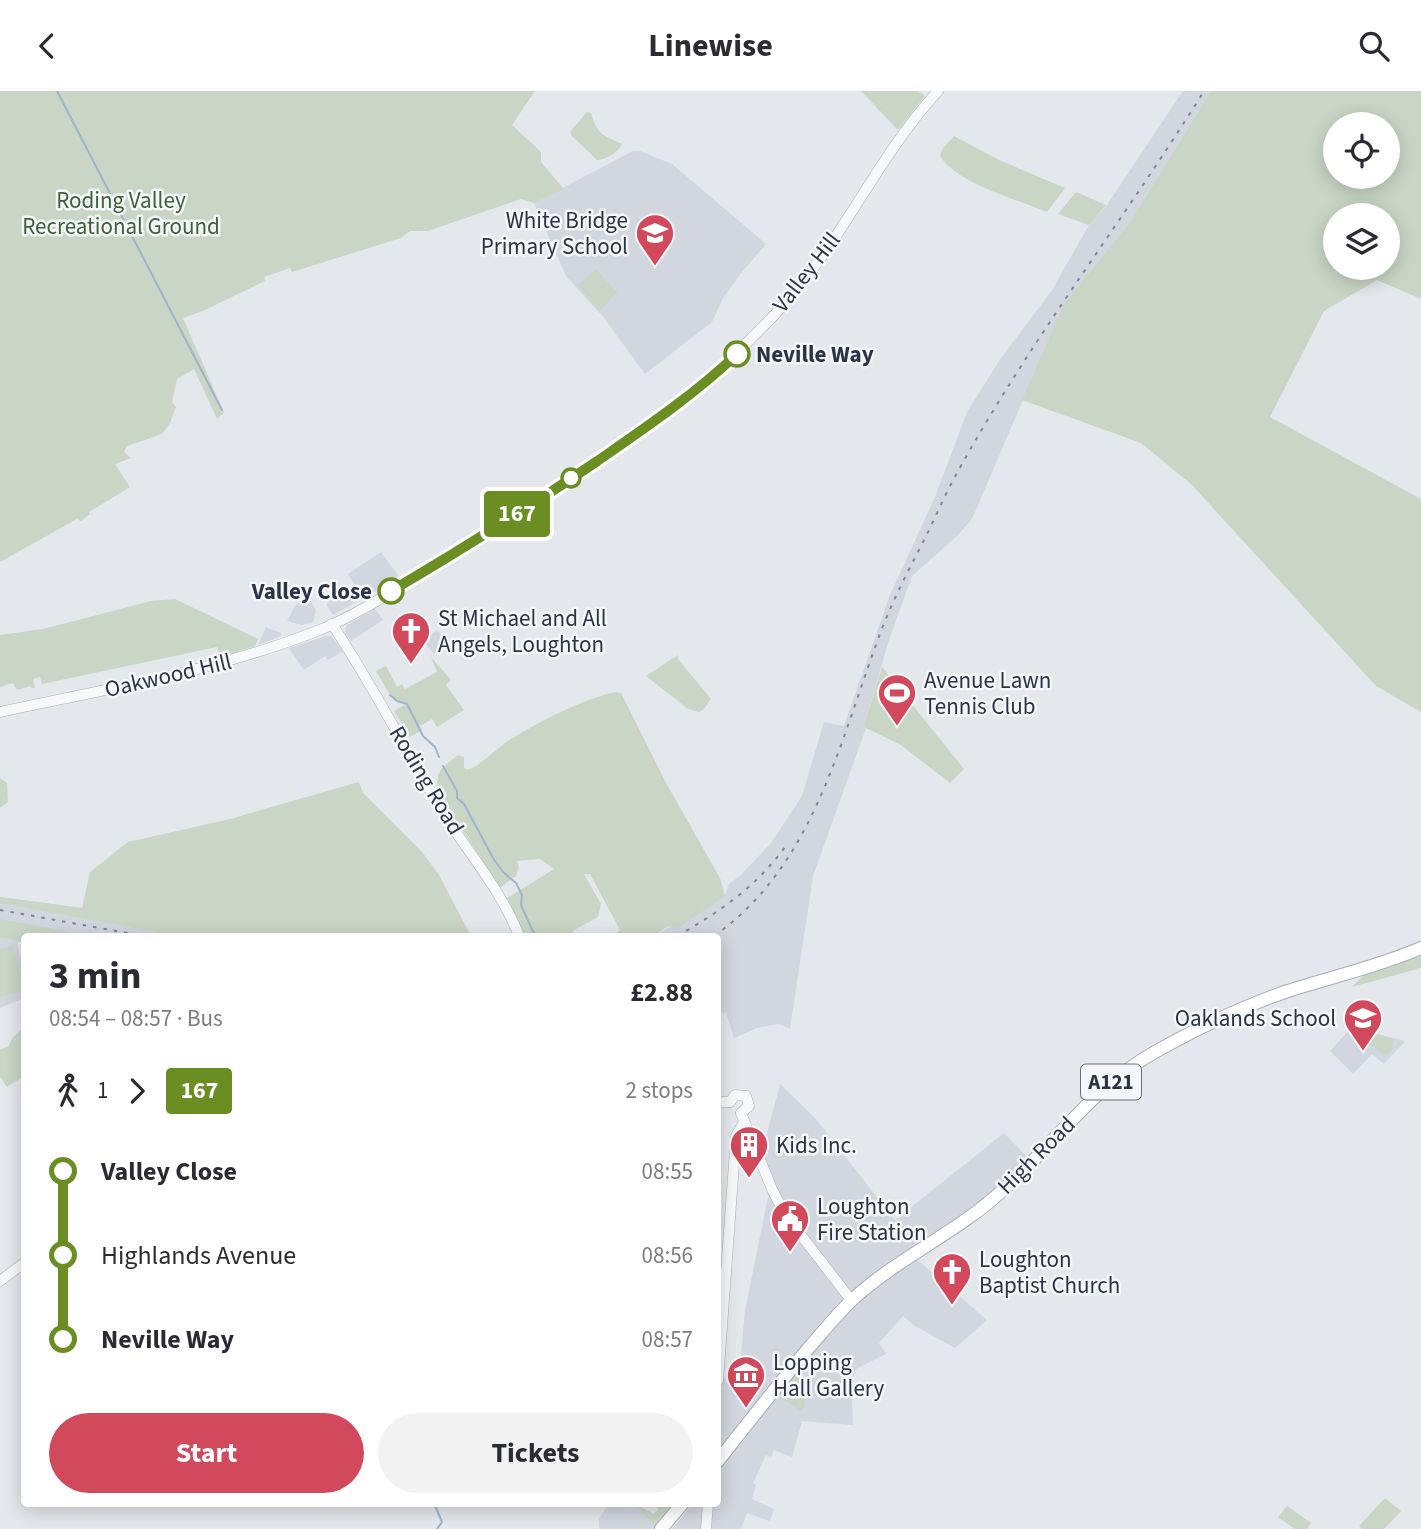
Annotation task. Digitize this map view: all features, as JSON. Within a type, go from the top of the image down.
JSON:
[{"type":"main road","name":"High Road","points":[[721,1453],[851,1300],[894,1265],[974,1213],[1004,1189],[1081,1110],[1132,1065],[1199,1028],[1284,992],[1391,961],[1421,948]]},
{"type":"main road","points":[[661,1529],[680,1507]]},
{"type":"street","name":"Valley Hill","points":[[332,624],[429,568],[549,493],[665,413],[723,367],[799,286],[906,129],[938,91]]},
{"type":"street","name":"Oakwood Hill","points":[[0,712],[214,666],[332,624]]},
{"type":"street","name":"Roding Road","points":[[332,624],[366,677],[444,814],[495,888],[518,933]]},
{"type":"street","points":[[721,1340],[736,1136],[749,1106],[746,1096],[735,1095],[730,1103]]},
{"type":"street","points":[[721,1102],[730,1103]]},
{"type":"street","points":[[730,1103],[734,1112],[743,1118],[782,1210],[851,1300]]},
{"type":"street","points":[[0,1281],[21,1265]]},
{"type":"street","points":[[706,1529],[708,1507]]},
{"type":"shaded area","points":[[1183,91],[1211,91],[1130,222],[1064,304],[972,519],[912,576],[889,640],[864,725],[866,728],[813,876],[790,1029],[778,1024],[757,1028],[734,1038],[726,1013],[721,1013],[721,933],[659,933],[725,896],[729,884],[771,843],[802,796],[824,722],[844,726],[890,595],[935,497],[967,412],[1001,358],[1052,290],[1089,225],[1107,205]]},
{"type":"shaded area","name":"White Bridge Primary School","points":[[633,151],[640,151],[672,164],[766,244],[723,298],[712,322],[645,374],[604,318],[566,276],[534,203]]},
{"type":"shaded area","points":[[381,552],[398,575],[397,579],[333,615],[326,604],[355,585],[348,574]]},
{"type":"shaded area","points":[[307,595],[316,610],[313,622],[302,625],[287,621],[295,606]]},
{"type":"shaded area","points":[[375,609],[383,620],[351,641],[345,632],[347,625]]},
{"type":"shaded area","points":[[266,627],[281,633],[281,636],[258,645]]},
{"type":"shaded area","points":[[437,630],[447,642],[434,654],[423,641]]},
{"type":"shaded area","points":[[331,636],[343,651],[328,660],[325,656],[304,670],[289,648]]},
{"type":"shaded area","points":[[0,897],[82,908],[199,933],[21,933],[21,942],[17,942],[21,961],[21,999],[0,1008]]},
{"type":"shaded area","name":"Oaklands School","points":[[1351,1028],[1367,1037],[1369,1032],[1405,1041],[1384,1064],[1372,1054],[1353,1074],[1330,1051]]},
{"type":"shaded area","points":[[780,1084],[815,1118],[895,1220],[1004,1133],[1027,1157],[984,1199],[907,1251],[987,1320],[955,1348],[915,1326],[903,1316],[879,1343],[886,1354],[856,1369],[851,1383],[853,1425],[802,1421],[792,1457],[774,1450],[771,1457],[766,1455],[753,1483],[756,1485],[752,1499],[774,1509],[770,1521],[747,1513],[741,1529],[672,1529],[690,1507],[721,1507],[721,1381],[740,1365],[745,1311],[768,1197],[764,1145]]},
{"type":"shaded area","points":[[606,1507],[638,1507],[657,1529],[599,1529],[599,1519]]},
{"type":"green space","name":"Roding Valley Recreational Ground","points":[[0,91],[535,91],[512,125],[541,152],[541,162],[564,189],[534,203],[521,199],[428,231],[410,231],[401,238],[292,272],[290,268],[264,277],[265,281],[183,318],[224,413],[217,419],[194,369],[177,379],[172,402],[176,407],[162,434],[127,446],[124,452],[131,458],[115,464],[130,487],[89,512],[81,521],[77,519],[0,562]]},
{"type":"green space","points":[[861,91],[918,91],[925,96],[898,130]]},
{"type":"green space","points":[[1211,91],[1421,91],[1421,299],[1377,280],[1324,311],[1270,417],[1421,499],[1421,712],[1376,686],[1191,484],[1141,443],[1022,400],[1064,304],[1130,222]]},
{"type":"green space","points":[[587,112],[591,113],[602,133],[622,144],[615,153],[604,159],[597,160],[570,132]]},
{"type":"green space","points":[[954,136],[999,160],[1065,188],[1047,212],[974,183],[948,166],[940,156],[943,148]]},
{"type":"green space","points":[[1076,192],[1106,205],[1089,225],[1058,214]]},
{"type":"green space","points":[[596,269],[618,294],[600,311],[578,286]]},
{"type":"green space","points":[[175,599],[258,639],[255,646],[214,659],[214,655],[219,653],[217,647],[42,684],[40,677],[33,679],[35,688],[30,686],[17,690],[13,683],[0,687],[0,635],[43,629],[151,601]]},
{"type":"green space","points":[[678,655],[678,659],[711,699],[699,712],[688,709],[646,676]]},
{"type":"green space","points":[[431,657],[451,680],[446,685],[464,710],[437,727],[432,719],[420,726],[422,730],[410,737],[394,711],[406,704],[392,698],[376,671],[386,666],[397,687],[402,684],[405,689],[437,672]]},
{"type":"green space","name":"Avenue Lawn Tennis Club","points":[[882,667],[964,769],[950,783],[901,745],[864,725]]},
{"type":"green space","points":[[621,693],[665,781],[720,878],[725,896],[678,928],[668,926],[658,933],[616,933],[620,930],[590,874],[584,874],[601,904],[598,917],[572,933],[523,933],[507,898],[554,869],[540,859],[517,861],[519,867],[516,876],[500,888],[448,808],[437,784],[442,768],[458,755],[464,757],[464,768],[472,768],[511,739],[548,718],[589,700]]},
{"type":"green space","points":[[0,778],[7,783],[8,802],[0,808]]},
{"type":"green space","points":[[359,782],[363,793],[422,852],[439,875],[469,933],[163,933],[0,903],[0,897],[82,908],[90,872],[128,842],[230,819]]},
{"type":"green space","points":[[0,919],[76,933],[21,933],[21,941],[0,937]]},
{"type":"green space","points":[[13,946],[21,979],[21,992],[0,997],[0,949]]},
{"type":"green space","points":[[1421,956],[1421,968],[1352,987],[1368,971]]},
{"type":"green space","points":[[21,1030],[21,1078],[7,1087],[0,1077],[0,1049],[8,1047],[13,1037]]},
{"type":"green space","points":[[1367,1031],[1394,1039],[1391,1052],[1385,1055],[1374,1047],[1363,1044]]},
{"type":"green space","points":[[797,1372],[801,1372],[808,1388],[801,1411],[778,1396]]},
{"type":"green space","points":[[1385,1498],[1401,1511],[1384,1529],[1362,1529],[1359,1526]]},
{"type":"green space","points":[[1287,1506],[1311,1523],[1307,1529],[1295,1529],[1278,1517]]},
{"type":"green space","points":[[638,1507],[653,1513],[658,1511],[657,1507],[671,1507],[654,1526]]},
{"type":"waterway","points":[[57,91],[222,410]]},
{"type":"waterway","points":[[390,695],[407,704],[423,736],[435,747],[439,757]]},
{"type":"waterway","points":[[443,766],[457,791],[457,798],[464,804],[493,858],[503,872],[516,883],[522,895],[521,905],[534,933]]},
{"type":"waterway","points":[[436,1507],[442,1522],[437,1529]]},
{"type":"railway","points":[[718,933],[749,907],[778,873],[801,835],[838,753],[887,616],[952,482],[1015,375],[1204,91]]},
{"type":"railway","points":[[682,933],[736,898],[762,875],[785,847]]},
{"type":"railway","points":[[0,910],[127,933]]},
{"type":"bus line","name":"167","points":[[391,591],[503,523],[603,457],[696,390],[737,354]]},
{"type":"place","name":"White Bridge Primary School","points":[[655,267]]},
{"type":"place","name":"Neville Way","points":[[737,354]]},
{"type":"place","name":"Valley Close","points":[[391,591]]},
{"type":"place","name":"St Michael and All Angels, Loughton","points":[[411,665]]},
{"type":"place","name":"Avenue Lawn Tennis Club","points":[[897,727]]},
{"type":"place","name":"Oaklands School","points":[[1363,1052]]},
{"type":"place","name":"Kids Inc.","points":[[749,1179]]},
{"type":"place","name":"Loughton Fire Station","points":[[790,1253]]},
{"type":"place","name":"Loughton Baptist Church","points":[[952,1306]]},
{"type":"place","name":"Lopping Hall Gallery","points":[[746,1409]]}]
